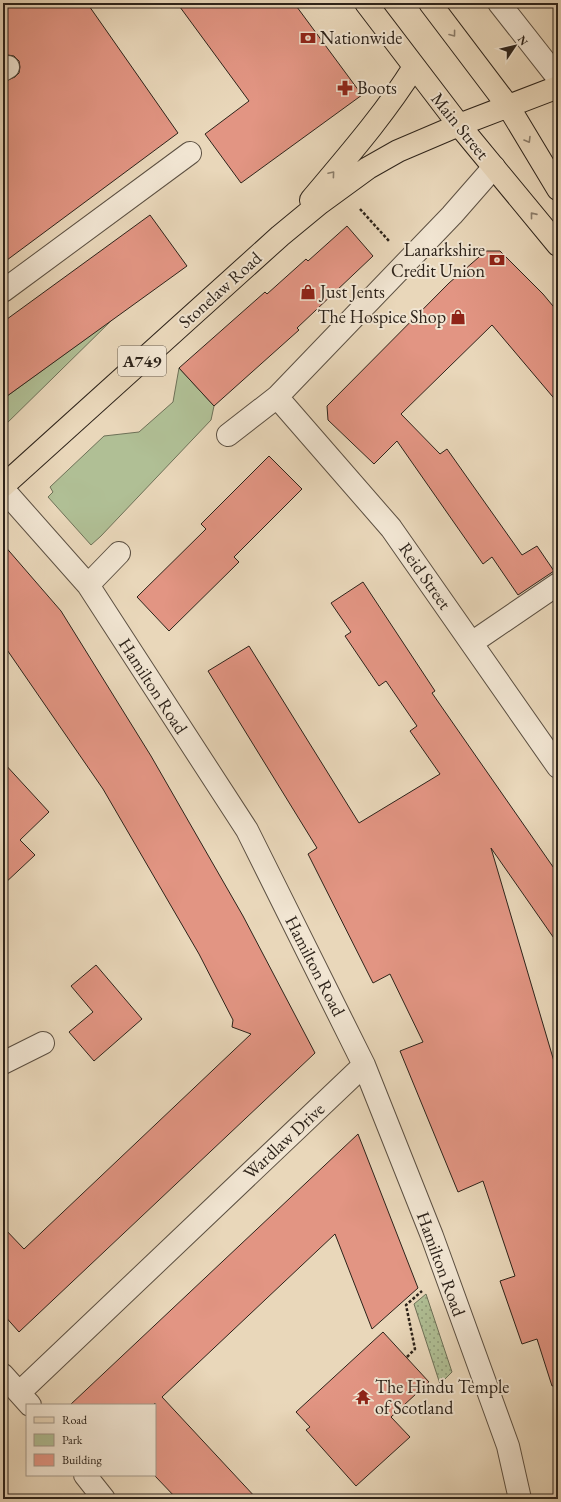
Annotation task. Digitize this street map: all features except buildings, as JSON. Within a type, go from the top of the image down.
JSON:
[{"type":"main road","name":"Main Street","points":[[366,3],[459,124],[558,245]]},
{"type":"main road","points":[[430,3],[508,106],[558,189]]},
{"type":"main road","name":"A749","points":[[280,236],[374,124],[398,93],[414,67]]},
{"type":"main road","name":"A749","points":[[459,124],[558,87]]},
{"type":"main road","name":"Stonelaw Road","points":[[3,487],[280,236],[368,168],[398,151],[459,124]]},
{"type":"street","points":[[499,3],[558,78]]},
{"type":"street","points":[[3,291],[190,153]]},
{"type":"street","points":[[228,435],[276,397],[408,262],[494,167]]},
{"type":"street","name":"Reid Street","points":[[276,397],[391,528],[473,642],[558,767]]},
{"type":"street","name":"Hamilton Road","points":[[3,487],[88,585],[247,830],[364,1065],[445,1272],[508,1446],[520,1499]]},
{"type":"street","points":[[88,585],[119,553]]},
{"type":"street","points":[[473,642],[558,584]]},
{"type":"street","points":[[3,1063],[43,1043]]},
{"type":"street","name":"Wardlaw Drive","points":[[25,1398],[204,1216],[364,1065]]},
{"type":"street","points":[[3,1375],[25,1398]]},
{"type":"street","points":[[86,1476],[104,1499]]},
{"type":"path","points":[[341,188],[408,262]]},
{"type":"path","points":[[406,1356],[415,1349],[406,1305],[445,1272]]},
{"type":"green space","points":[[114,318],[3,427],[3,399]]},
{"type":"green space","points":[[179,368],[214,406],[211,420],[91,545],[48,497],[53,492],[50,487],[104,436],[139,432],[173,402]]},
{"type":"green space","points":[[426,1294],[452,1372],[440,1384],[414,1304]]},
{"type":"place","name":"Nationwide","points":[[308,38]]},
{"type":"place","name":"Boots","points":[[345,88]]},
{"type":"place","name":"Lanarkshire Credit Union","points":[[497,260]]},
{"type":"place","name":"Just Jents","points":[[308,292]]},
{"type":"place","name":"The Hospice Shop","points":[[458,317]]},
{"type":"place","name":"The Hindu Temple of Scotland","points":[[363,1397]]}]
